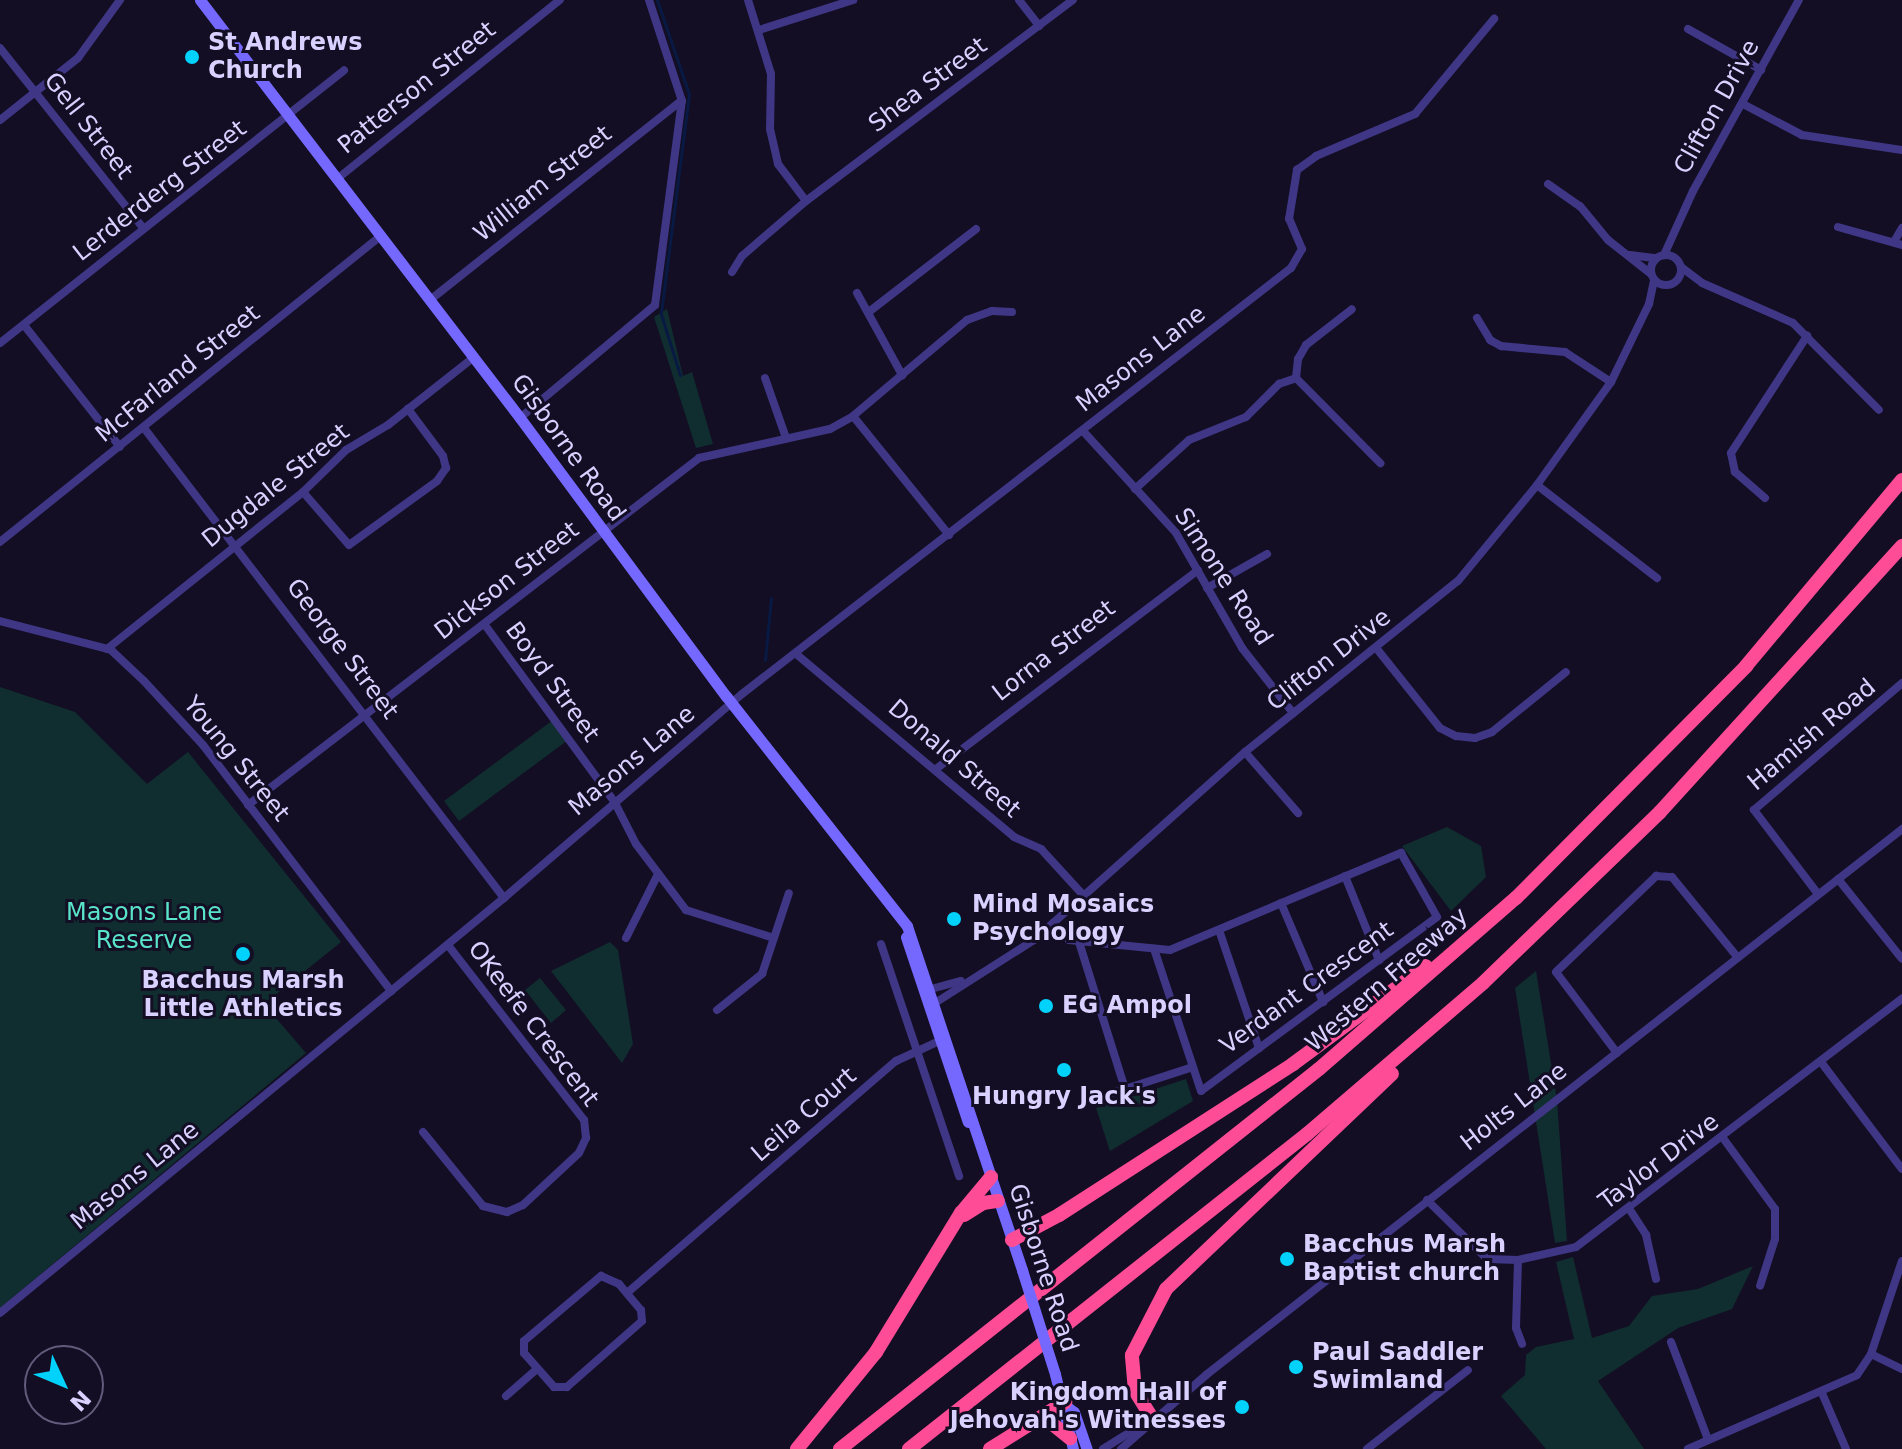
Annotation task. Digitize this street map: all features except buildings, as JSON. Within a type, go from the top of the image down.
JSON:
[{"type":"highway","name":"Western Freeway","points":[[840,1449],[1319,1069],[1516,898],[1646,771],[1776,633],[1902,480]]},
{"type":"highway","points":[[1152,1418],[1135,1391],[1132,1355],[1166,1289],[1660,812],[1902,546]]},
{"type":"highway","points":[[1012,1240],[1059,1215],[1293,1064],[1516,898]]},
{"type":"highway","points":[[909,1449],[1307,1134],[1483,983]]},
{"type":"highway","points":[[797,1449],[876,1352],[953,1227],[991,1177]]},
{"type":"highway","points":[[953,1227],[976,1205],[998,1201]]},
{"type":"highway","points":[[990,1449],[1065,1404]]},
{"type":"highway","points":[[1031,1423],[1050,1422],[1072,1444]]},
{"type":"main road","name":"Gisborne Road","points":[[198,0],[474,357],[731,703],[895,908],[1022,1270],[1065,1404],[1072,1444]]},
{"type":"main road","name":"Gisborne Road","points":[[1065,1404],[1074,1412],[1087,1449]]},
{"type":"street","name":"Patterson Street","points":[[337,179],[560,0]]},
{"type":"street","points":[[520,418],[655,305],[682,101],[649,0]]},
{"type":"street","points":[[748,0],[771,74],[770,129],[778,164],[806,201]]},
{"type":"street","points":[[759,30],[853,0]]},
{"type":"street","points":[[1019,0],[1039,26]]},
{"type":"street","name":"Shea Street","points":[[732,272],[742,256],[806,201],[1073,0]]},
{"type":"street","name":"Clifton Drive","points":[[962,981],[1006,959],[1053,923],[1245,752],[1458,581],[1537,485],[1611,382],[1649,304],[1660,257],[1675,235],[1799,0]]},
{"type":"street","points":[[0,120],[78,58],[117,2]]},
{"type":"street","name":"Masons Lane","points":[[0,1313],[448,945],[731,703],[1083,431],[1302,255],[1289,219],[1297,170],[1316,156],[1415,114],[1494,19]]},
{"type":"street","points":[[1688,29],[1761,70]]},
{"type":"street","name":"Gell Street","points":[[0,48],[144,229]]},
{"type":"street","name":"Lerderderg Street","points":[[0,343],[344,70]]},
{"type":"street","name":"William Street","points":[[430,300],[682,101]]},
{"type":"street","points":[[1743,104],[1802,135],[1902,150]]},
{"type":"street","points":[[1548,184],[1580,206],[1608,240],[1653,277],[1672,284],[1702,283]]},
{"type":"street","points":[[1838,227],[1899,242],[1902,228]]},
{"type":"street","points":[[870,311],[976,229]]},
{"type":"street","points":[[1672,284],[1679,263],[1675,235]]},
{"type":"street","name":"McFarland Street","points":[[0,542],[381,236]]},
{"type":"street","points":[[1629,255],[1660,257],[1679,263],[1702,283],[1793,323],[1879,410]]},
{"type":"street","name":"Clifton Drive","points":[[1649,304],[1672,284]]},
{"type":"street","points":[[857,293],[870,311],[902,375]]},
{"type":"street","points":[[1296,378],[1298,359],[1306,345],[1352,309]]},
{"type":"street","name":"Dickson Street","points":[[248,805],[699,458],[830,429],[853,416],[967,320],[992,311],[1012,312]]},
{"type":"street","points":[[1477,318],[1490,340],[1501,346],[1565,352],[1611,382]]},
{"type":"street","points":[[24,325],[120,447]]},
{"type":"street","points":[[1765,498],[1735,472],[1731,453],[1807,336]]},
{"type":"street","name":"Dugdale Street","points":[[107,649],[303,492],[346,450],[408,409],[474,357]]},
{"type":"street","points":[[765,378],[786,438]]},
{"type":"street","points":[[1296,378],[1380,463]]},
{"type":"street","points":[[1135,489],[1179,446],[1246,417],[1279,384],[1296,378]]},
{"type":"street","points":[[303,492],[349,545],[437,481],[446,468],[443,456],[408,409]]},
{"type":"street","points":[[853,416],[949,535]]},
{"type":"street","name":"George Street","points":[[144,428],[237,545],[504,898]]},
{"type":"street","name":"Simone Road","points":[[1083,431],[1176,533],[1242,648],[1293,713]]},
{"type":"street","points":[[1537,485],[1657,578]]},
{"type":"street","points":[[1207,588],[1267,554]]},
{"type":"street","name":"Lorna Street","points":[[936,769],[1198,570]]},
{"type":"street","name":"Young Street","points":[[0,621],[107,649],[174,712],[391,991]]},
{"type":"street","name":"Boyd Street","points":[[485,625],[614,801],[658,874],[696,917],[774,938]]},
{"type":"street","points":[[1377,649],[1440,728],[1456,736],[1475,738],[1492,732],[1566,672]]},
{"type":"street","name":"Donald Street","points":[[795,653],[1014,837],[1041,849],[1084,896]]},
{"type":"street","name":"Hamish Road","points":[[1818,894],[1754,810],[1902,683]]},
{"type":"street","points":[[1245,752],[1298,813]]},
{"type":"street","name":"Holts Lane","points":[[1103,1449],[1152,1418],[1902,829]]},
{"type":"street","name":"Verdant Crescent","points":[[1193,1067],[1201,1091],[1437,917],[1401,853],[1345,876]]},
{"type":"street","points":[[626,938],[658,874]]},
{"type":"street","points":[[1053,923],[1069,940],[1170,950],[1345,876],[1379,960]]},
{"type":"street","points":[[1617,1053],[1556,972],[1656,876],[1672,877],[1738,958]]},
{"type":"street","points":[[1838,879],[1902,959]]},
{"type":"street","points":[[717,1010],[762,974],[789,893]]},
{"type":"street","points":[[1281,903],[1323,1002]]},
{"type":"street","points":[[1219,930],[1259,1048]]},
{"type":"street","points":[[1079,942],[1125,1089]]},
{"type":"street","points":[[881,944],[914,1051],[959,1176]]},
{"type":"street","name":"OKeefe Crescent","points":[[423,1132],[483,1206],[507,1212],[523,1205],[579,1153],[586,1138],[584,1120],[448,945]]},
{"type":"street","points":[[1095,1098],[1193,1067],[1154,949]]},
{"type":"street","points":[[926,990],[962,981]]},
{"type":"street","points":[[931,1004],[962,981]]},
{"type":"street","name":"Taylor Drive","points":[[1427,1200],[1487,1259],[1518,1260],[1576,1247],[1630,1210],[1902,999]]},
{"type":"street","name":"Leila Court","points":[[627,1293],[914,1051],[942,1040]]},
{"type":"street","points":[[1821,1062],[1902,1169]]},
{"type":"street","points":[[1723,1138],[1775,1209],[1775,1239],[1760,1286]]},
{"type":"street","points":[[1630,1210],[1646,1235],[1656,1279]]},
{"type":"street","points":[[1518,1260],[1516,1328],[1522,1344]]},
{"type":"street","points":[[1688,1449],[1707,1437],[1822,1393],[1857,1375],[1871,1354],[1902,1261]]},
{"type":"street","points":[[601,1276],[613,1277],[642,1318],[625,1338],[565,1388],[551,1385],[537,1369],[523,1351],[527,1336],[601,1276]]},
{"type":"street","points":[[1671,1342],[1707,1437]]},
{"type":"street","points":[[1871,1354],[1902,1369]]},
{"type":"street","points":[[506,1396],[537,1369]]},
{"type":"street","points":[[1367,1449],[1468,1370]]},
{"type":"street","points":[[1822,1393],[1846,1449]]},
{"type":"street","name":"Holts Lane","points":[[1121,1449],[1152,1418]]},
{"type":"green space","points":[[667,309],[683,376],[692,372],[713,444],[696,448],[654,317]]},
{"type":"green space","name":"Masons Lane Reserve","points":[[0,687],[75,712],[147,784],[188,752],[341,942],[264,1004],[306,1053],[0,1308]]},
{"type":"green space","points":[[553,720],[568,740],[459,821],[444,801]]},
{"type":"green space","points":[[1447,827],[1481,846],[1486,877],[1451,911],[1402,846]]},
{"type":"green space","points":[[610,942],[618,950],[633,1044],[622,1063],[551,971]]},
{"type":"green space","points":[[1536,971],[1557,1100],[1567,1241],[1555,1243],[1515,988]]},
{"type":"green space","points":[[540,978],[566,1010],[551,1023],[525,990]]},
{"type":"green space","points":[[1186,1079],[1193,1101],[1110,1151],[1096,1108]]},
{"type":"green space","points":[[1573,1257],[1592,1338],[1629,1326],[1652,1296],[1698,1289],[1753,1266],[1732,1309],[1678,1328],[1598,1381],[1644,1449],[1546,1449],[1501,1396],[1525,1375],[1526,1355],[1536,1347],[1574,1339],[1556,1262]]},
{"type":"waterway","points":[[657,0],[689,94],[661,314],[680,375]]},
{"type":"waterway","points":[[765,660],[771,598]]},
{"type":"place","name":"St Andrews Church","points":[[192,57]]},
{"type":"place","name":"Mind Mosaics Psychology","points":[[954,919]]},
{"type":"place","name":"Bacchus Marsh Little Athletics","points":[[243,954]]},
{"type":"place","name":"EG Ampol","points":[[1046,1006]]},
{"type":"place","name":"Hungry Jack's","points":[[1064,1070]]},
{"type":"place","name":"Bacchus Marsh Baptist church","points":[[1287,1259]]},
{"type":"place","name":"Paul Saddler Swimland","points":[[1296,1367]]},
{"type":"place","name":"Kingdom Hall of Jehovah's Witnesses","points":[[1242,1407]]}]
